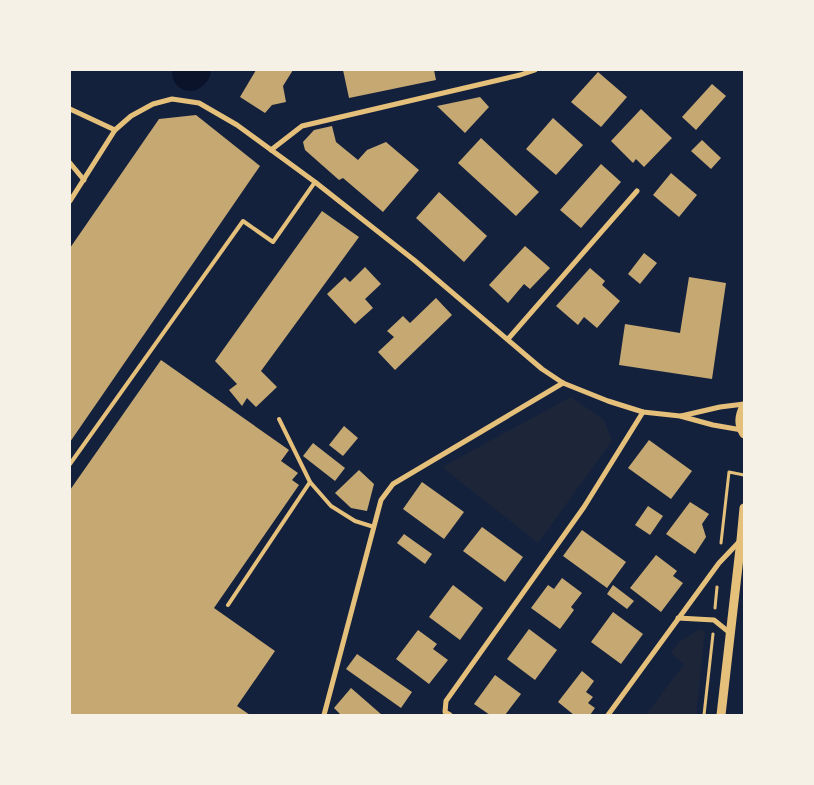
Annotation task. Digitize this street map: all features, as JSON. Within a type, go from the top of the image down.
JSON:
[{"type":"street","points":[[271,150],[302,126],[535,70]]},
{"type":"street","points":[[70,201],[115,130],[131,116],[153,104],[172,99],[200,103],[237,125],[315,182],[414,260],[542,369],[563,383],[608,401],[643,412],[680,416],[743,432]]},
{"type":"street","points":[[70,109],[115,130]]},
{"type":"street","points":[[70,163],[84,180]]},
{"type":"street","points":[[508,339],[637,192]]},
{"type":"street","points":[[324,715],[381,500],[393,484],[563,383]]},
{"type":"street","points":[[680,416],[720,406],[744,405],[739,416],[743,432]]},
{"type":"street","points":[[450,715],[446,712],[446,701],[584,507],[643,412]]},
{"type":"street","points":[[721,715],[744,508]]},
{"type":"street","points":[[608,715],[719,563],[741,540]]},
{"type":"street","points":[[678,618],[714,620],[730,633]]},
{"type":"lane","points":[[70,464],[243,221],[273,242],[315,182]]},
{"type":"lane","points":[[279,419],[310,482],[331,506],[355,521],[374,527]]},
{"type":"lane","points":[[228,605],[310,482]]},
{"type":"shaded area","points":[[571,397],[604,420],[612,441],[538,543],[442,467]]},
{"type":"shaded area","points":[[700,629],[705,631],[696,715],[646,715],[684,664],[671,653],[679,642]]},
{"type":"building","points":[[256,70],[293,70],[283,86],[286,102],[272,105],[265,113],[240,97]]},
{"type":"building","points":[[343,70],[434,70],[436,80],[349,98]]},
{"type":"building","points":[[598,72],[627,97],[601,127],[571,102]]},
{"type":"building","points":[[712,84],[726,96],[696,130],[682,117]]},
{"type":"building","points":[[480,97],[489,107],[465,133],[437,106]]},
{"type":"building","points":[[641,109],[672,138],[644,167],[636,159],[633,163],[611,141]]},
{"type":"building","points":[[196,115],[260,166],[70,442],[70,248],[159,119]]},
{"type":"building","points":[[553,118],[583,145],[556,175],[526,149]]},
{"type":"building","points":[[332,126],[336,142],[358,160],[367,150],[386,142],[419,170],[383,212],[343,178],[339,180],[305,150],[303,142],[314,130]]},
{"type":"building","points":[[481,138],[539,192],[516,216],[458,163]]},
{"type":"building","points":[[702,140],[721,158],[711,169],[691,151]]},
{"type":"building","points":[[601,164],[621,182],[581,228],[560,210]]},
{"type":"building","points":[[671,173],[697,195],[679,217],[653,195]]},
{"type":"building","points":[[439,192],[487,236],[464,262],[416,218]]},
{"type":"building","points":[[322,211],[359,237],[261,371],[277,387],[256,407],[247,398],[242,406],[229,390],[237,384],[215,361]]},
{"type":"building","points":[[525,246],[550,268],[530,289],[524,284],[508,303],[489,285]]},
{"type":"building","points":[[644,253],[657,263],[640,284],[628,274]]},
{"type":"building","points":[[365,267],[381,284],[365,299],[373,308],[355,324],[327,294],[345,277],[350,282]]},
{"type":"building","points":[[590,268],[605,281],[602,285],[620,301],[597,328],[584,317],[578,325],[556,306]]},
{"type":"building","points":[[689,277],[726,283],[712,379],[619,365],[625,324],[680,333]]},
{"type":"building","points":[[436,298],[452,315],[395,370],[378,352],[394,337],[387,331],[403,316],[410,323]]},
{"type":"building","points":[[161,360],[289,450],[281,461],[298,473],[292,480],[299,485],[214,608],[275,651],[237,706],[250,715],[70,715],[70,490]]},
{"type":"building","points":[[344,426],[358,438],[343,456],[329,445]]},
{"type":"building","points":[[649,440],[692,471],[671,499],[628,468]]},
{"type":"building","points":[[313,443],[345,468],[335,481],[303,456]]},
{"type":"building","points":[[359,470],[374,484],[367,511],[351,508],[335,493]]},
{"type":"building","points":[[422,482],[464,512],[444,539],[403,509]]},
{"type":"building","points":[[690,502],[709,514],[702,524],[706,537],[695,554],[666,534]]},
{"type":"building","points":[[648,506],[663,516],[650,535],[635,525]]},
{"type":"building","points":[[482,527],[523,557],[505,582],[463,551]]},
{"type":"building","points":[[582,530],[626,562],[607,588],[563,556]]},
{"type":"building","points":[[404,534],[432,554],[425,564],[397,543]]},
{"type":"building","points":[[656,555],[677,571],[673,576],[683,583],[661,612],[630,588]]},
{"type":"building","points":[[562,578],[582,593],[571,607],[574,610],[560,629],[531,608],[548,585],[554,589]]},
{"type":"building","points":[[453,585],[483,608],[460,640],[429,617]]},
{"type":"building","points":[[613,585],[634,601],[627,609],[607,594]]},
{"type":"building","points":[[613,612],[643,634],[621,664],[591,642]]},
{"type":"building","points":[[529,629],[557,650],[535,680],[507,659]]},
{"type":"building","points":[[418,630],[437,644],[433,649],[448,660],[429,684],[396,659]]},
{"type":"building","points":[[357,654],[412,692],[401,708],[346,669]]},
{"type":"building","points":[[582,671],[594,681],[586,692],[593,697],[588,703],[595,708],[590,715],[574,715],[558,702]]},
{"type":"building","points":[[495,675],[521,694],[505,715],[490,715],[474,704]]},
{"type":"building","points":[[351,688],[382,715],[341,715],[334,708]]},
{"type":"waterway","points":[[190,73],[193,70]]}]
